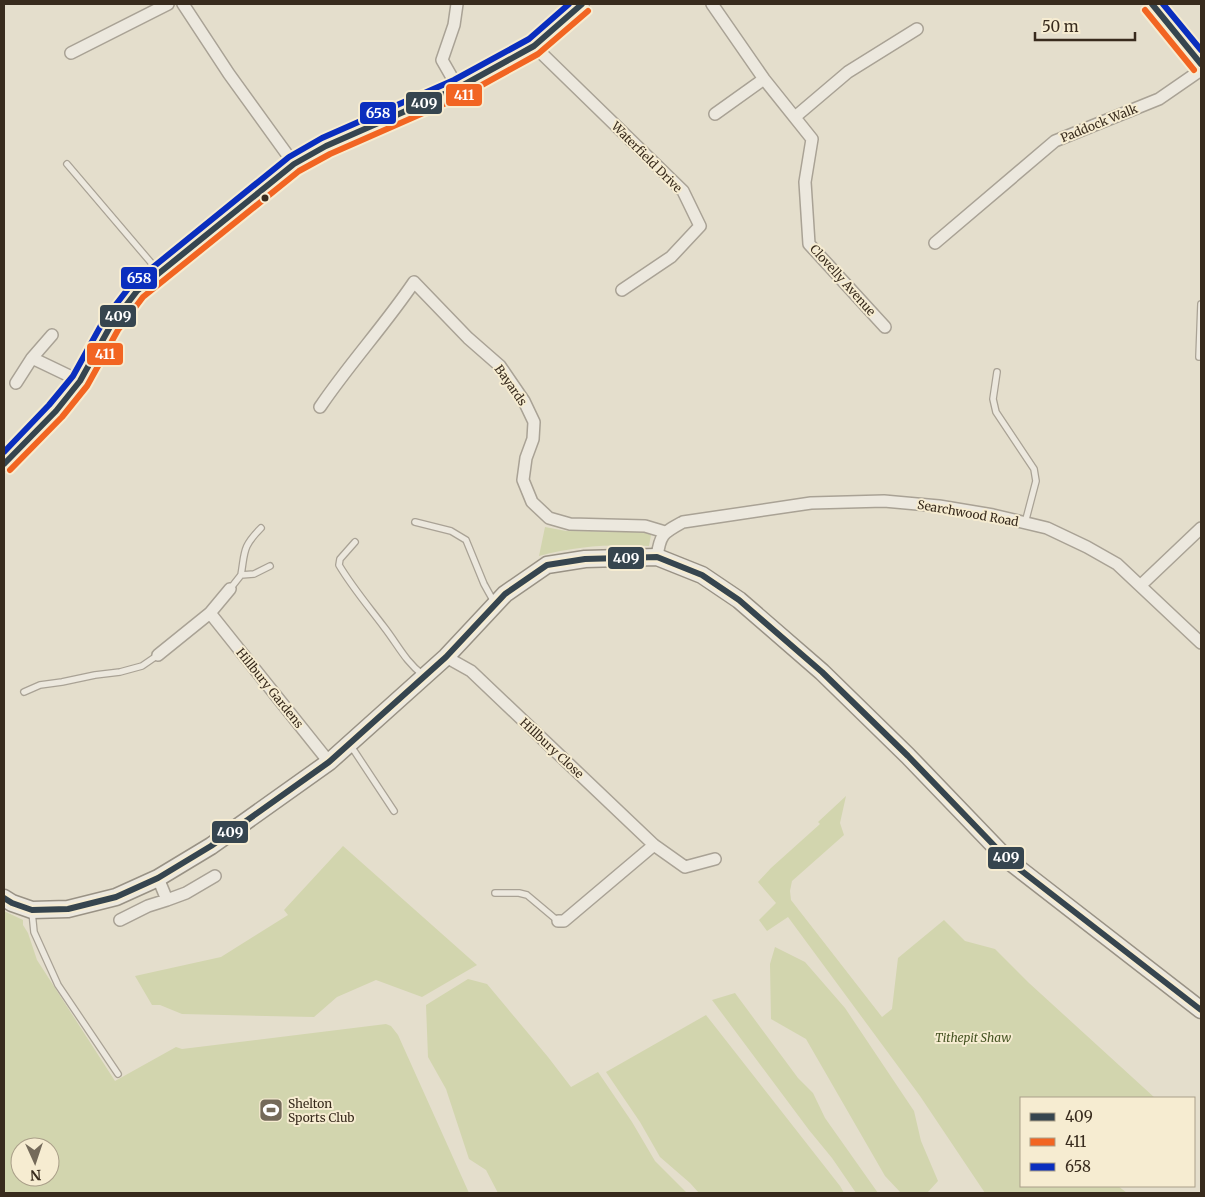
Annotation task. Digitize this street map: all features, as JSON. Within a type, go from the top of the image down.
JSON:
[{"type":"main road","points":[[4,898],[32,910],[68,909],[116,896],[158,878],[211,846],[329,762],[446,657],[505,594],[547,565],[585,559],[657,557],[702,575],[739,600],[835,685],[908,756],[1009,861],[1201,1010]]},
{"type":"street","points":[[71,53],[168,4]]},
{"type":"street","points":[[183,4],[229,74],[294,164]]},
{"type":"street","points":[[457,4],[454,25],[442,60],[458,88]]},
{"type":"street","points":[[4,464],[56,411],[80,381],[111,325],[137,292],[158,272],[294,164],[326,146],[458,88],[534,46],[582,4]]},
{"type":"street","name":"Clovelly Avenue","points":[[712,4],[764,79],[812,139],[806,182],[809,244],[885,327]]},
{"type":"street","points":[[1152,4],[1201,64]]},
{"type":"street","points":[[795,117],[848,72],[917,29]]},
{"type":"street","name":"Waterfield Drive","points":[[534,46],[683,191],[700,226],[672,257],[622,290]]},
{"type":"street","name":"Paddock Walk","points":[[935,243],[1055,141],[1159,98],[1201,70]]},
{"type":"street","points":[[715,114],[764,79]]},
{"type":"street","name":"Bayards","points":[[320,406],[394,312],[414,282],[468,338],[500,366],[524,401],[534,422],[533,439],[526,458],[523,480],[532,502],[549,518],[570,524],[645,526],[665,532]]},
{"type":"street","points":[[16,383],[32,358],[52,335]]},
{"type":"street","points":[[32,358],[80,381]]},
{"type":"street","name":"Searchwood Road","points":[[665,532],[683,522],[811,503],[884,502],[940,506],[993,515],[1047,528],[1087,546],[1117,564],[1201,643]]},
{"type":"street","points":[[1140,584],[1201,528]]},
{"type":"street","points":[[657,557],[659,543],[665,532]]},
{"type":"street","points":[[158,655],[210,614],[230,589]]},
{"type":"street","name":"Hillbury Gardens","points":[[210,614],[329,762]]},
{"type":"street","name":"Hillbury Close","points":[[446,657],[471,671],[654,845],[685,867],[715,859]]},
{"type":"street","points":[[558,921],[564,921],[654,845]]},
{"type":"street","points":[[120,920],[148,906],[186,893],[215,876]]},
{"type":"street","points":[[158,878],[167,900]]},
{"type":"lane","points":[[67,164],[158,272]]},
{"type":"lane","points":[[1199,357],[1201,304]]},
{"type":"lane","points":[[997,372],[993,399],[996,412],[1034,469],[1036,481],[1024,523]]},
{"type":"lane","points":[[415,522],[451,531],[466,540],[484,584],[495,604]]},
{"type":"lane","points":[[230,589],[241,576],[245,548],[261,528]]},
{"type":"lane","points":[[355,542],[340,558],[339,565],[349,582],[385,628],[410,665],[425,676]]},
{"type":"lane","points":[[241,576],[254,574],[270,566]]},
{"type":"lane","points":[[24,692],[40,685],[120,672],[142,666],[158,655]]},
{"type":"lane","points":[[350,744],[394,812]]},
{"type":"lane","points":[[495,893],[527,895],[558,921]]},
{"type":"lane","points":[[32,910],[34,932],[58,984],[118,1074]]},
{"type":"green space","points":[[545,527],[566,531],[644,532],[651,535],[649,546],[594,546],[539,556]]},
{"type":"green space","name":"Tithepit Shaw","points":[[846,796],[840,823],[844,835],[792,881],[791,900],[882,1017],[892,1009],[898,958],[944,920],[965,941],[995,949],[1029,983],[1154,1097],[1020,1097],[1020,1187],[1119,1187],[1127,1193],[985,1193],[920,1096],[788,917],[767,931],[759,920],[776,903],[758,882],[820,824],[818,822]]},
{"type":"green space","points":[[343,846],[477,965],[422,997],[376,980],[337,997],[314,1017],[182,1014],[160,1005],[152,1005],[135,976],[221,957],[288,915],[284,910]]},
{"type":"green space","points":[[4,911],[23,920],[23,925],[28,933],[37,960],[115,1081],[176,1047],[182,1049],[386,1024],[391,1026],[398,1035],[469,1193],[4,1193]]},
{"type":"green space","points":[[775,947],[805,962],[845,1008],[914,1111],[921,1141],[938,1181],[927,1193],[901,1193],[885,1176],[806,1039],[771,1019],[770,964]]},
{"type":"green space","points":[[468,979],[487,984],[571,1087],[598,1072],[632,1122],[655,1161],[687,1193],[498,1193],[486,1170],[469,1159],[446,1089],[428,1057],[426,1005]]},
{"type":"green space","points":[[735,993],[798,1078],[813,1093],[825,1118],[878,1193],[856,1193],[832,1158],[712,1000]]},
{"type":"green space","points":[[706,1015],[844,1193],[699,1193],[660,1157],[640,1122],[606,1072]]},
{"type":"transit line","name":"658","points":[[4,452],[49,405],[73,376],[104,320],[131,285],[289,157],[322,138],[454,80],[529,39],[569,4]]},
{"type":"transit line","name":"409","points":[[4,464],[56,411],[80,381],[111,325],[137,291],[294,164],[326,146],[458,88],[534,46],[582,4]]},
{"type":"transit line","name":"409","points":[[1152,4],[1201,64]]},
{"type":"transit line","name":"658","points":[[1163,4],[1201,50]]},
{"type":"transit line","name":"411","points":[[1145,10],[1194,70]]},
{"type":"transit line","name":"411","points":[[10,470],[62,417],[87,386],[118,330],[143,297],[299,171],[330,154],[462,96],[538,54],[588,11]]},
{"type":"transit line","name":"409","points":[[4,898],[32,910],[68,909],[116,897],[158,878],[211,846],[329,762],[446,657],[505,594],[547,565],[585,559],[657,557],[702,575],[739,600],[822,672],[908,756],[1009,861],[1201,1010]]},
{"type":"place","name":"Shelton Sports Club","points":[[271,1110]]}]
